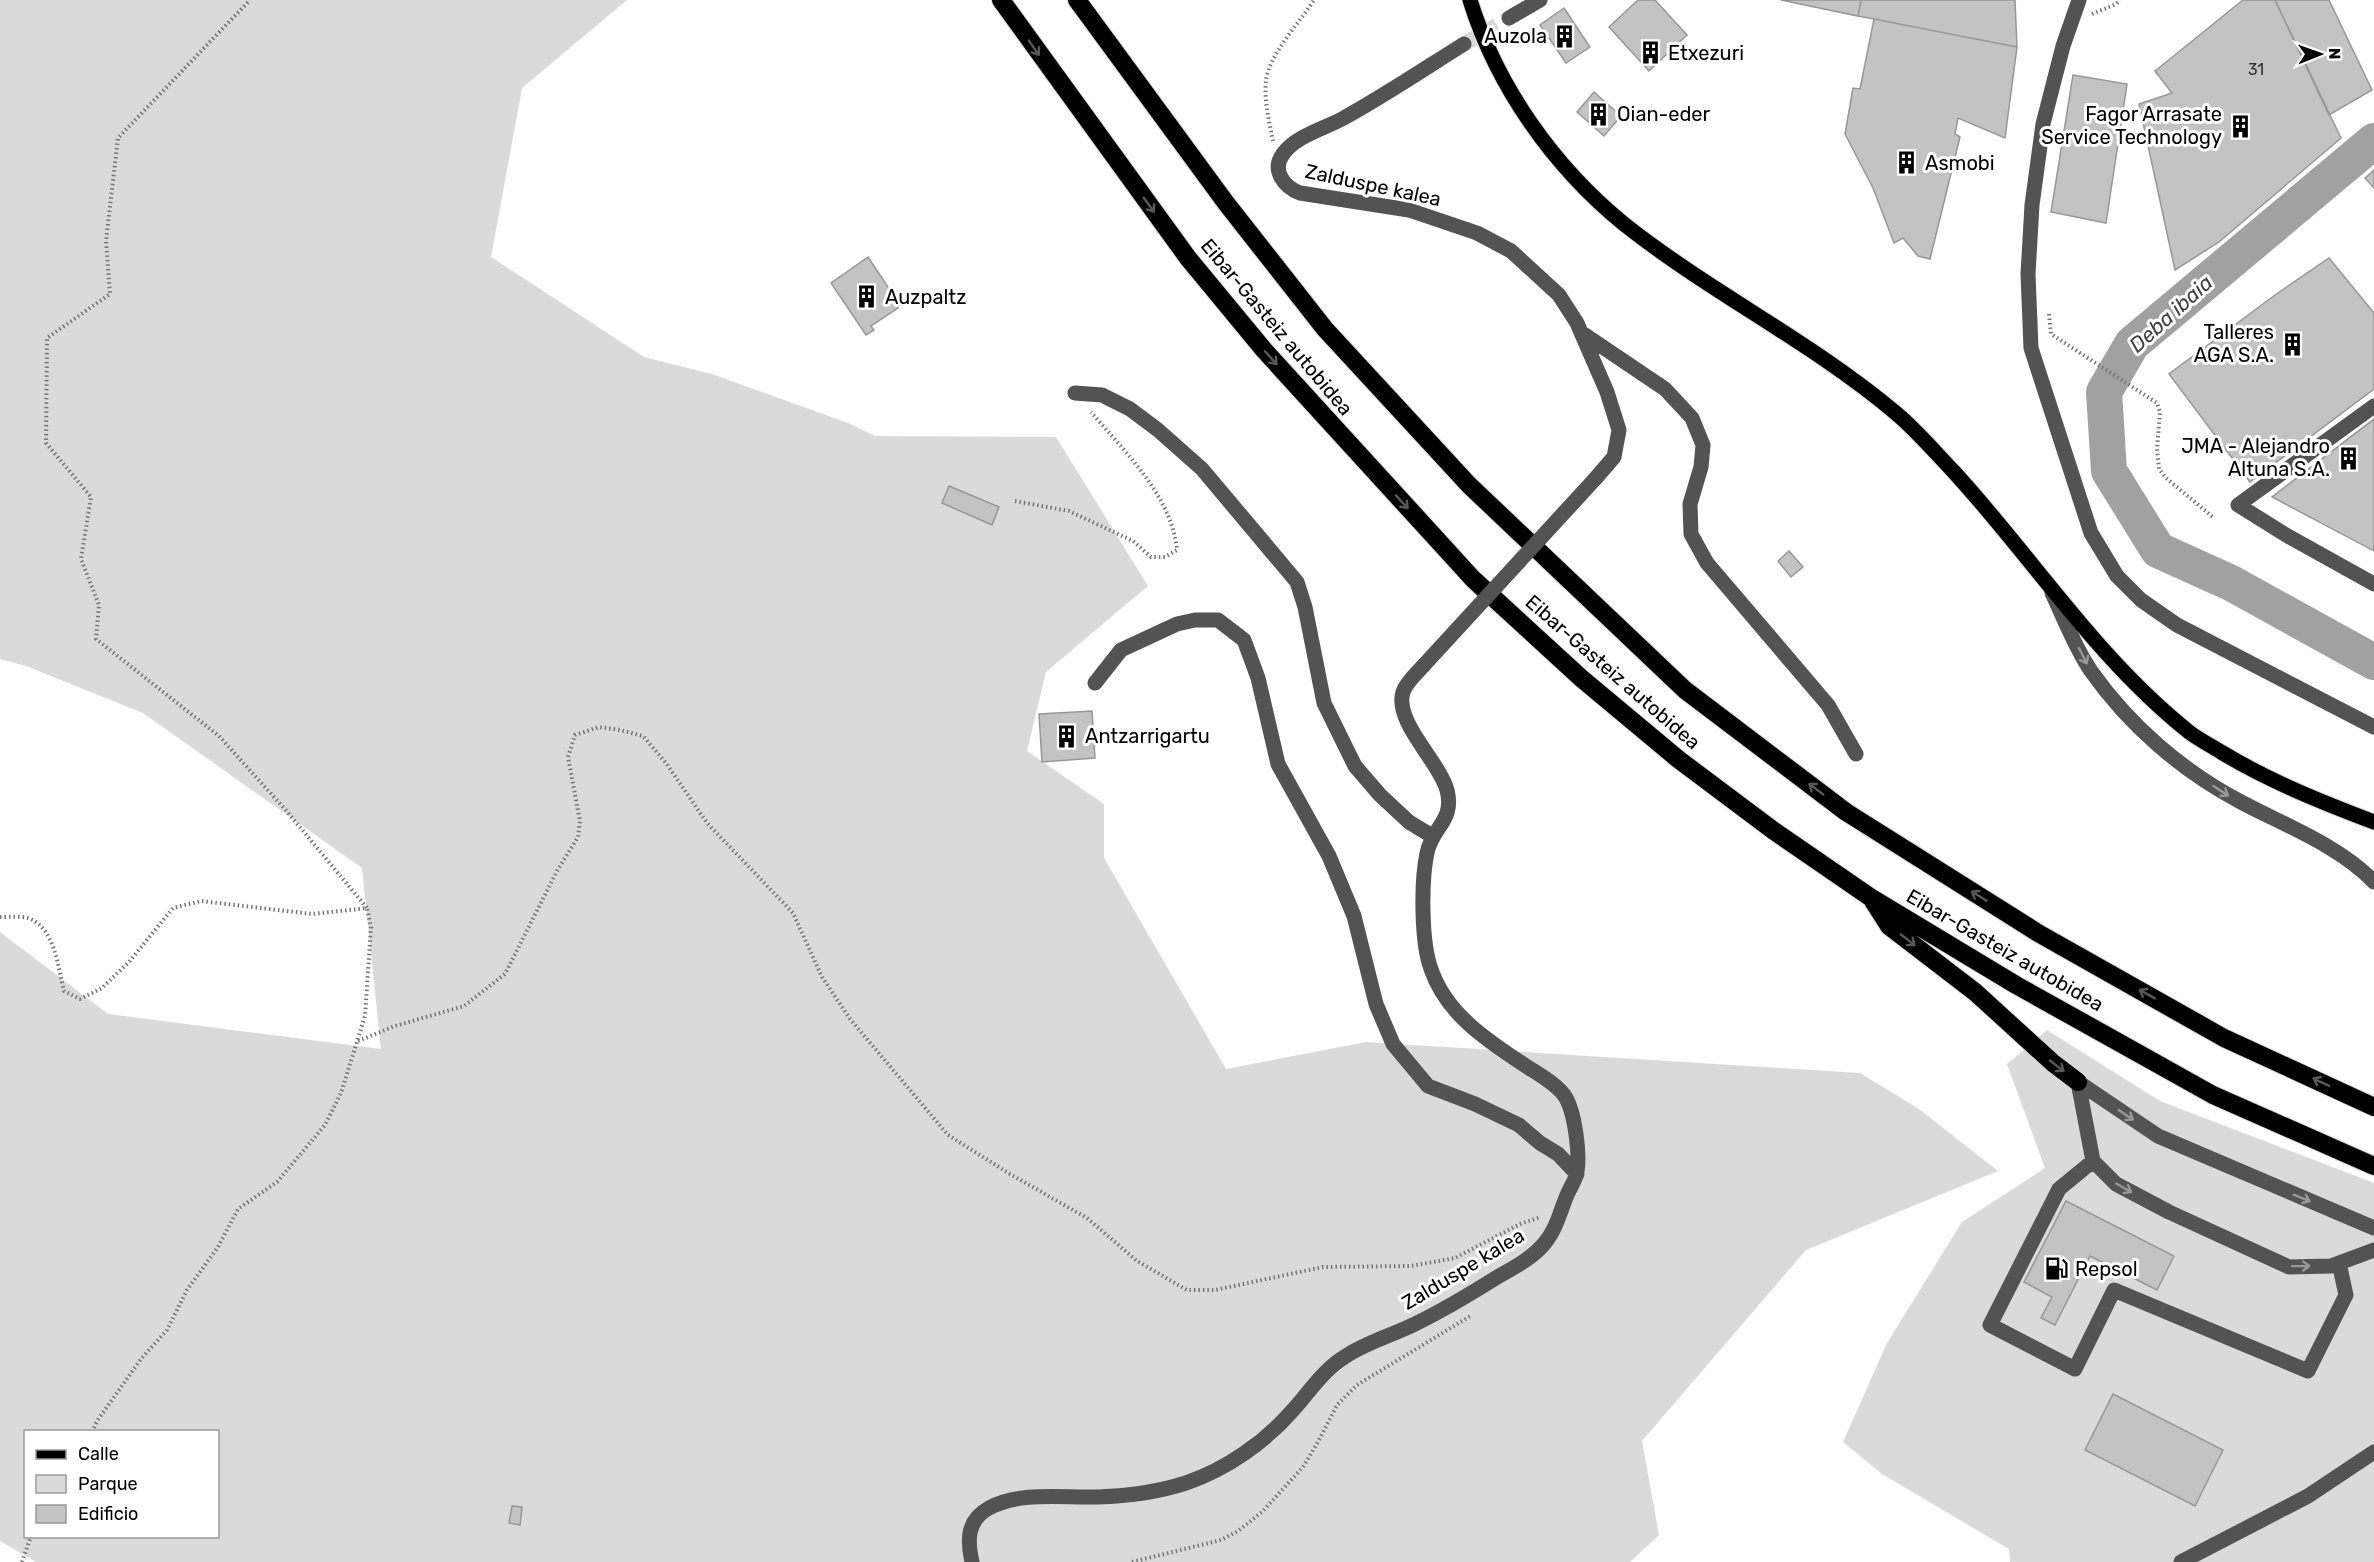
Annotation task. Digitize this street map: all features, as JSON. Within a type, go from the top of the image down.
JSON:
[{"type":"highway","name":"Eibar-Gasteiz autobidea","points":[[1001,0],[1065,92],[1196,267],[1287,376],[1473,579],[1581,678],[1678,759],[1774,831],[1870,897],[2016,985],[2213,1095],[2374,1166]]},
{"type":"highway","name":"Eibar-Gasteiz autobidea","points":[[1077,0],[1219,194],[1325,329],[1469,485],[1685,690],[1846,812],[2038,933],[2224,1038],[2374,1107]]},
{"type":"highway","points":[[1870,897],[1889,926],[1975,992],[2053,1063],[2078,1082]]},
{"type":"main road","points":[[1470,0],[1475,19],[1507,87],[1557,159],[1589,192],[1634,231],[1707,283],[1788,334],[1899,415],[1978,498],[2124,675],[2192,734],[2273,781],[2374,822]]},
{"type":"street","points":[[1509,18],[1540,0]]},
{"type":"street","points":[[2079,0],[2063,46],[2043,124],[2032,206],[2028,274],[2031,348],[2091,533],[2117,576],[2141,600],[2176,625],[2374,728]]},
{"type":"street","name":"Zalduspe kalea","points":[[972,1562],[968,1543],[970,1528],[987,1509],[1003,1503],[1027,1499],[1099,1497],[1149,1491],[1185,1483],[1229,1464],[1279,1425],[1319,1379],[1348,1354],[1417,1323],[1529,1258],[1543,1246],[1554,1230],[1577,1174],[1574,1127],[1569,1104],[1563,1094],[1460,1016],[1441,990],[1431,969],[1425,944],[1426,853],[1432,836],[1448,816],[1448,792],[1439,770],[1421,747],[1402,710],[1403,689],[1596,479],[1614,457],[1619,430],[1607,392],[1577,323],[1559,295],[1511,251],[1497,242],[1459,226],[1409,210],[1294,191],[1280,178],[1278,166],[1282,155],[1297,141],[1350,114],[1464,44]]},
{"type":"street","points":[[1581,333],[1665,389],[1692,418],[1702,445],[1701,467],[1690,504],[1691,534],[1707,562],[1828,705],[1856,754]]},
{"type":"street","points":[[1075,393],[1102,395],[1130,409],[1158,430],[1202,469],[1297,582],[1305,607],[1324,703],[1355,766],[1380,795],[1409,822],[1432,836]]},
{"type":"street","points":[[2374,406],[2238,505],[2286,536],[2374,584]]},
{"type":"street","points":[[2048,585],[2090,669],[2128,718],[2176,760],[2226,794],[2339,853],[2374,882]]},
{"type":"street","points":[[1095,683],[1120,650],[1177,624],[1195,620],[1218,620],[1244,640],[1258,678],[1278,764],[1329,856],[1354,916],[1376,1004],[1393,1044],[1428,1086],[1475,1104],[1519,1125],[1540,1143],[1558,1154],[1577,1174]]},
{"type":"street","points":[[2078,1082],[2093,1161],[2116,1184],[2169,1212],[2289,1267],[2331,1266],[2374,1250]]},
{"type":"street","points":[[2078,1082],[2158,1136],[2374,1228]]},
{"type":"street","points":[[2093,1161],[2059,1189],[1990,1325],[2075,1369],[2115,1290],[2308,1371],[2346,1296],[2339,1263]]},
{"type":"street","points":[[2181,1562],[2308,1496],[2374,1452]]},
{"type":"path","points":[[92,1430],[141,1359],[167,1330],[187,1290],[218,1247],[238,1209],[276,1182],[325,1125],[340,1093],[365,1016],[371,927],[367,908],[284,808],[219,736],[96,639],[99,605],[81,559],[91,497],[46,443],[47,338],[110,294],[106,241],[118,138],[250,0]]},
{"type":"path","points":[[1282,155],[1274,143],[1266,108],[1266,78],[1273,61],[1314,0]]},
{"type":"path","points":[[2085,17],[2116,4],[2120,0]]},
{"type":"path","points":[[2049,312],[2051,334],[2157,403],[2160,412],[2157,449],[2159,469],[2166,478],[2214,518]]},
{"type":"path","points":[[1015,501],[1069,511],[1133,541],[1151,557],[1165,557],[1177,550],[1175,531],[1167,510],[1142,474],[1075,393]]},
{"type":"path","points":[[358,1041],[395,1026],[464,1006],[505,974],[557,871],[578,837],[580,821],[568,757],[575,735],[599,727],[620,729],[643,736],[666,763],[707,823],[793,914],[822,976],[850,1019],[948,1135],[1087,1218],[1137,1261],[1187,1290],[1215,1290],[1323,1267],[1411,1266],[1455,1257],[1520,1224],[1561,1210]]},
{"type":"path","points":[[0,917],[28,918],[44,929],[56,957],[64,991],[80,999],[102,988],[173,908],[201,901],[312,914],[367,908]]},
{"type":"path","points":[[1132,1562],[1221,1540],[1238,1531],[1262,1512],[1303,1467],[1336,1405],[1357,1385],[1431,1342],[1478,1309]]},
{"type":"path","points":[[22,1562],[30,1538]]},
{"type":"green space","points":[[0,0],[627,0],[522,88],[491,257],[644,357],[712,374],[848,423],[875,436],[1056,437],[1148,586],[1046,672],[1027,751],[1104,804],[1104,858],[1226,1069],[1366,1042],[1860,1073],[1919,1109],[1998,1171],[1806,1250],[1642,1441],[1659,1535],[1630,1562],[36,1562],[0,1541],[0,932],[108,1014],[381,1049],[362,868],[143,713],[26,666],[0,659]]},
{"type":"green space","points":[[2047,1030],[2160,1101],[2374,1183],[2374,1562],[2010,1562],[2009,1549],[1882,1474],[1843,1442],[1887,1343],[1962,1222],[2045,1168],[2007,1064]]},
{"type":"building","name":"Etxezuri","points":[[1638,0],[1655,0],[1687,35],[1649,71],[1609,27]]},
{"type":"building","points":[[1781,0],[1861,0],[1858,16]]},
{"type":"building","points":[[1861,0],[2015,0],[2017,47],[1858,16]]},
{"type":"building","name":"Fagor Arrasate Service Technology","points":[[2243,0],[2275,0],[2341,138],[2219,242],[2175,270],[2139,104],[2172,93],[2155,71]]},
{"type":"building","points":[[2275,0],[2329,0],[2372,90],[2329,115]]},
{"type":"building","name":"Auzola","points":[[1564,8],[1590,47],[1566,63],[1540,25]]},
{"type":"building","name":"Asmobi","points":[[1874,19],[2017,47],[2005,138],[1958,118],[1955,134],[1960,137],[1930,259],[1918,256],[1903,238],[1894,243],[1873,188],[1845,134],[1853,88],[1860,89]]},
{"type":"building","points":[[2073,75],[2127,84],[2106,223],[2051,212]]},
{"type":"building","name":"Oian-eder","points":[[1594,92],[1621,116],[1604,136],[1577,112]]},
{"type":"building","points":[[2374,170],[2374,188],[2365,178]]},
{"type":"building","name":"Auzpaltz","points":[[868,257],[894,296],[891,298],[898,308],[871,326],[874,330],[866,335],[831,283]]},
{"type":"building","name":"Talleres AGA S.A.","points":[[2329,258],[2374,313],[2374,389],[2250,482],[2169,374]]},
{"type":"building","name":"JMA - Alejandro Altuna S.A.","points":[[2374,419],[2374,551],[2272,497]]},
{"type":"building","points":[[949,486],[999,507],[992,525],[942,503]]},
{"type":"building","points":[[1789,551],[1803,567],[1791,577],[1778,561]]},
{"type":"building","name":"Antzarrigartu","points":[[1092,711],[1095,758],[1042,762],[1039,714]]},
{"type":"building","name":"Repsol","points":[[2066,1201],[2174,1256],[2157,1290],[2090,1256],[2055,1325],[2041,1318],[2052,1297],[2024,1282]]},
{"type":"building","points":[[2113,1394],[2223,1450],[2195,1506],[2085,1450]]},
{"type":"building","points":[[512,1506],[522,1507],[520,1525],[509,1523]]},
{"type":"waterway","name":"Deba ibaia","points":[[2374,141],[2132,344],[2104,392],[2109,471],[2158,550],[2231,583],[2374,662]]},
{"type":"tunnel","points":[[1464,44],[1509,18]]},
{"type":"place","name":"Auzola","points":[[1565,36]]},
{"type":"place","name":"Etxezuri","points":[[1650,53]]},
{"type":"place","name":"Oian-eder","points":[[1599,114]]},
{"type":"place","name":"Fagor Arrasate Service Technology","points":[[2240,126]]},
{"type":"place","name":"Asmobi","points":[[1907,163]]},
{"type":"place","name":"Auzpaltz","points":[[867,297]]},
{"type":"place","name":"Talleres AGA S.A.","points":[[2292,344]]},
{"type":"place","name":"JMA - Alejandro Altuna S.A.","points":[[2348,458]]},
{"type":"place","name":"Antzarrigartu","points":[[1067,736]]},
{"type":"place","name":"Repsol","points":[[2057,1269]]}]
